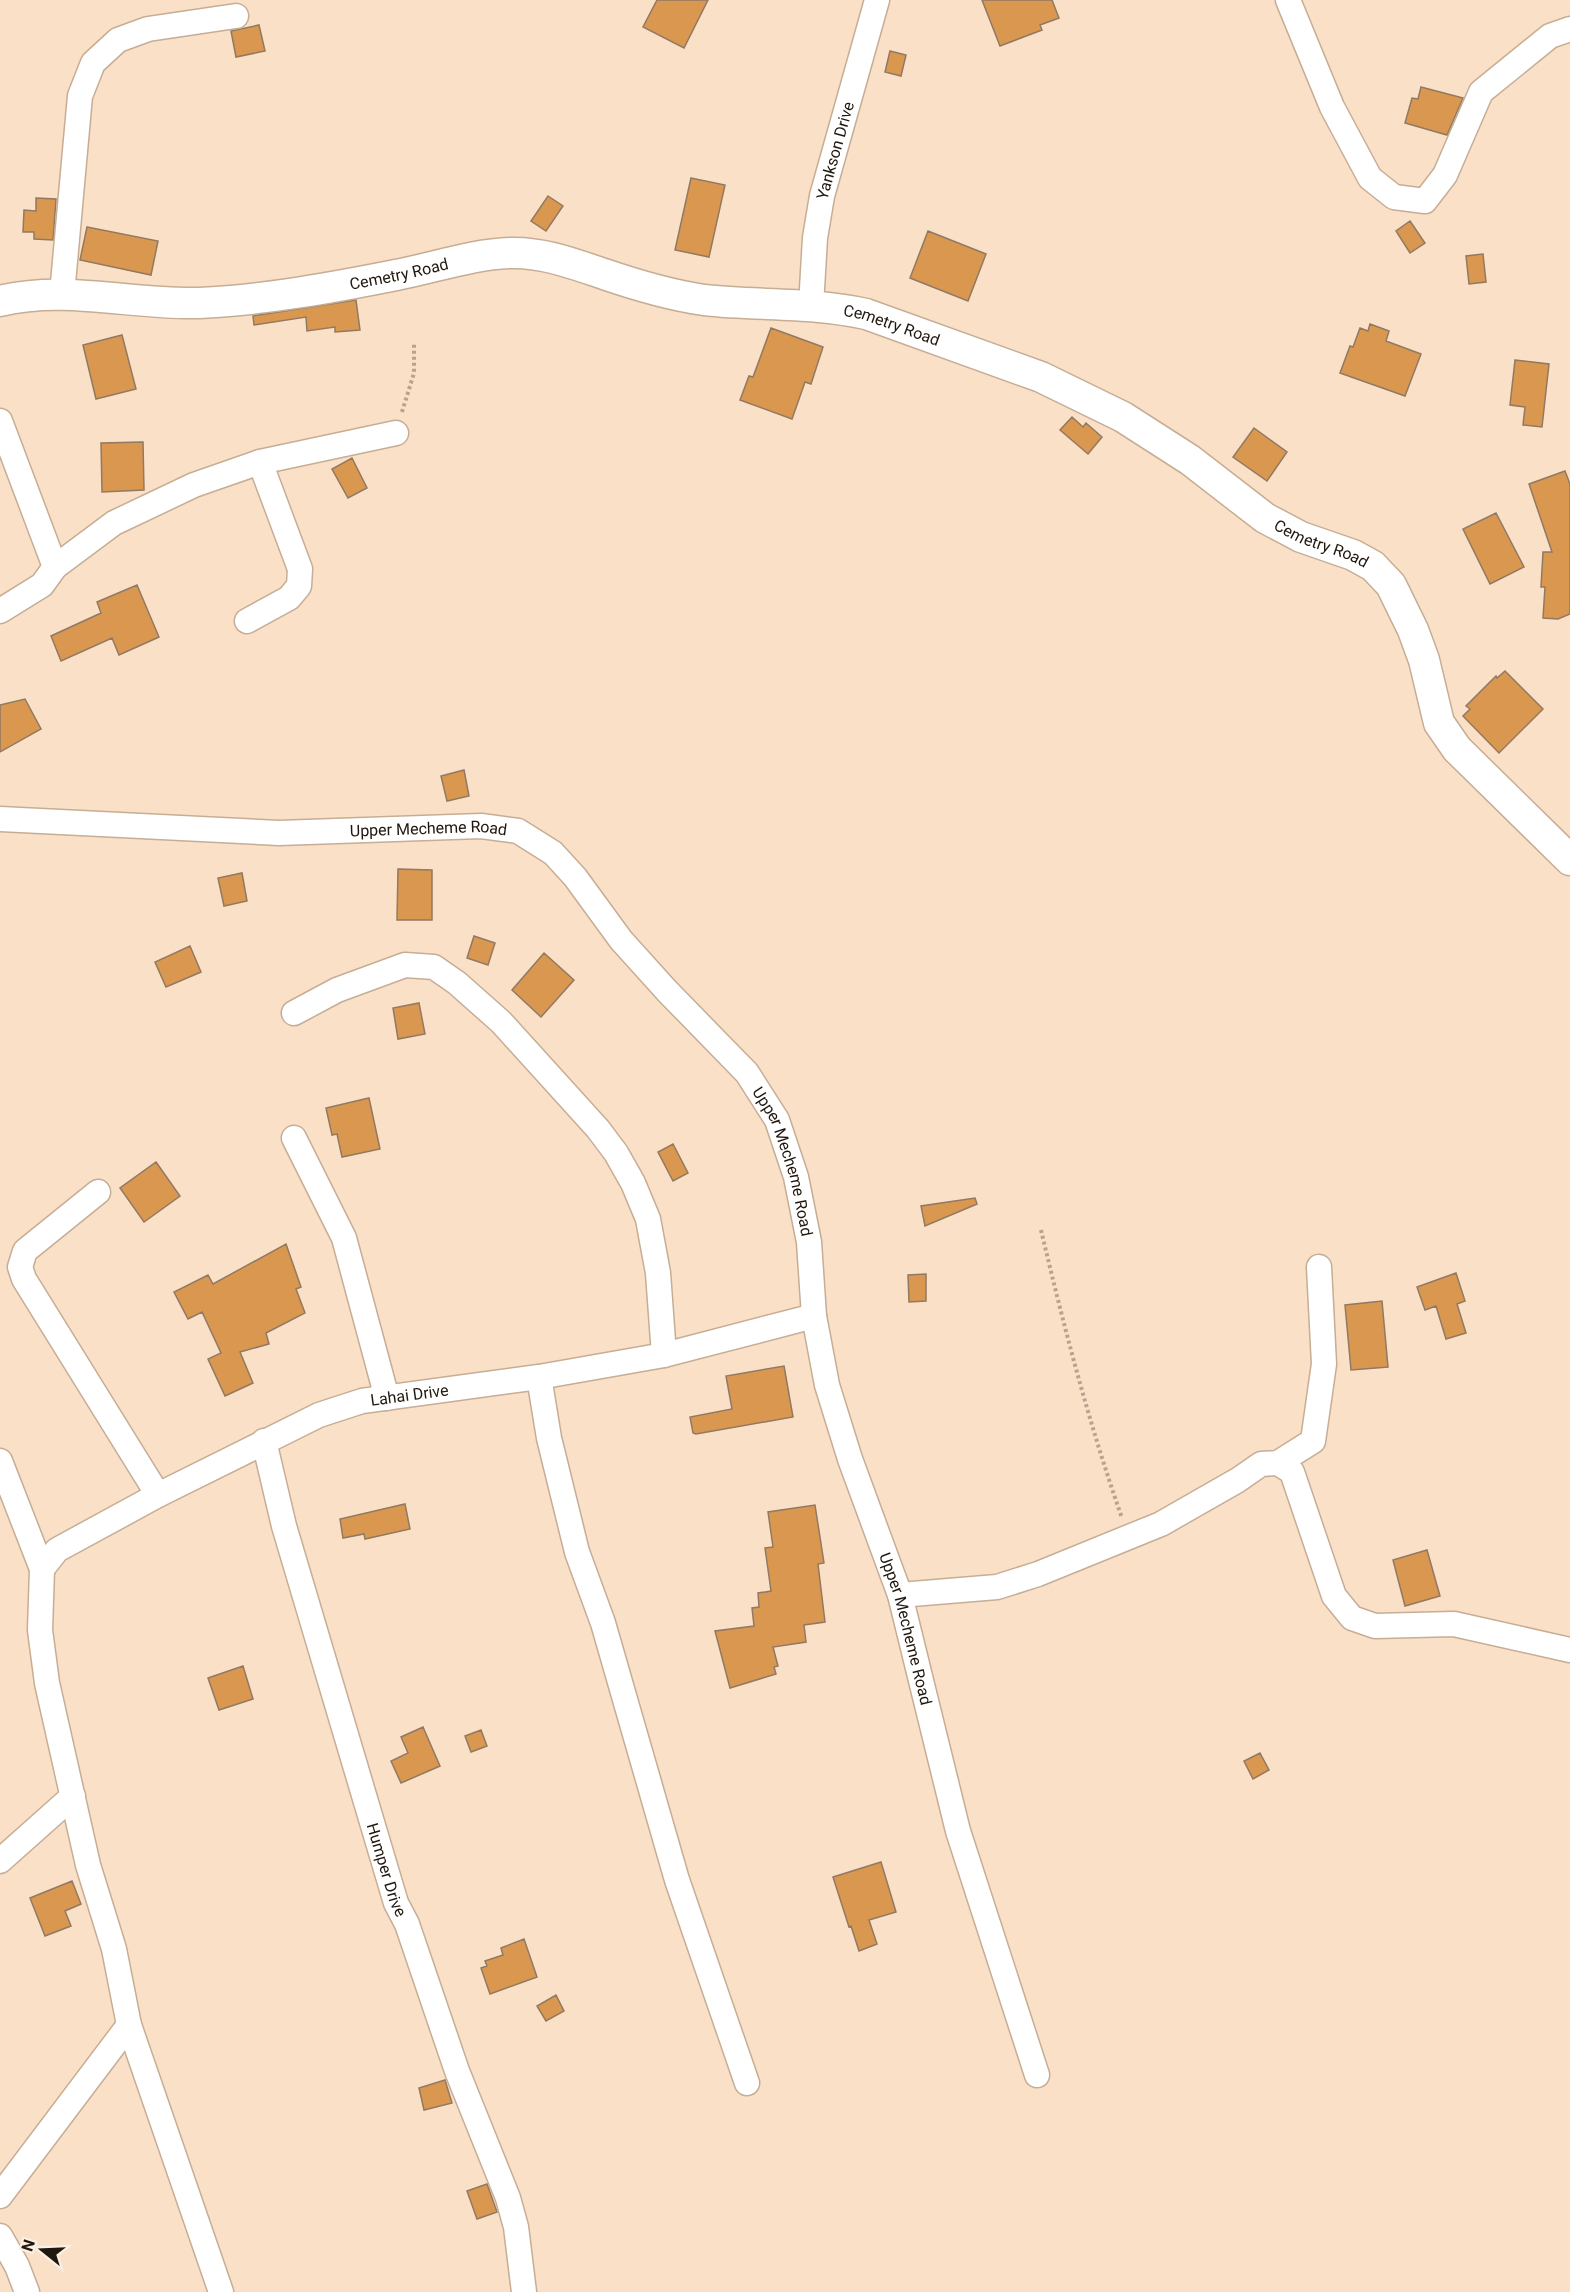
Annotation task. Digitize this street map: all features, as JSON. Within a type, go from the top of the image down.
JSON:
[{"type":"street","name":"Yankson Drive","points":[[811,306],[815,238],[822,196],[878,0]]},
{"type":"street","points":[[1288,0],[1332,107],[1370,178],[1394,197],[1425,201],[1445,175],[1481,92],[1550,36],[1570,29]]},
{"type":"street","points":[[62,294],[80,96],[93,63],[118,40],[148,29],[236,16]]},
{"type":"street","name":"Cemetry Road","points":[[0,302],[62,294],[130,301],[198,303],[258,298],[512,253],[558,258],[647,288],[704,300],[837,308],[866,314],[1041,376],[1123,417],[1190,460],[1265,518],[1301,537],[1353,555],[1373,566],[1391,585],[1413,630],[1424,660],[1439,723],[1457,749],[1570,860]]},
{"type":"street","points":[[0,421],[55,567]]},
{"type":"street","points":[[0,611],[42,585],[55,567],[114,523],[194,485],[260,462],[396,432]]},
{"type":"street","points":[[247,621],[290,598],[299,586],[300,569],[260,462]]},
{"type":"street","name":"Upper Mecheme Road","points":[[0,819],[279,833],[481,826],[518,831],[553,853],[575,877],[621,939],[667,991],[747,1073],[777,1120],[796,1177],[809,1242],[814,1316],[827,1384],[850,1459],[900,1595],[958,1831],[1037,2075]]},
{"type":"street","points":[[294,1013],[337,990],[405,965],[434,967],[457,983],[501,1022],[598,1129],[616,1153],[633,1183],[648,1219],[656,1262],[664,1355]]},
{"type":"street","points":[[294,1138],[344,1238],[387,1398]]},
{"type":"street","points":[[98,1191],[26,1251],[20,1267],[24,1279],[158,1494]]},
{"type":"street","points":[[900,1595],[997,1587],[1038,1574],[1161,1524],[1238,1480],[1261,1464],[1278,1463],[1313,1441],[1324,1364],[1319,1267]]},
{"type":"street","name":"Lahai Drive","points":[[42,1569],[57,1550],[158,1494],[318,1415],[362,1401],[539,1377],[664,1355],[814,1316]]},
{"type":"street","points":[[539,1377],[549,1438],[577,1552],[603,1623],[677,1880],[747,2083]]},
{"type":"street","name":"Humper Drive","points":[[264,1441],[284,1526],[396,1903],[407,1924],[458,2072],[508,2198],[516,2227],[524,2292]]},
{"type":"street","points":[[0,1461],[42,1569],[40,1630],[47,1683],[88,1865],[114,1949],[129,2025],[221,2292]]},
{"type":"street","points":[[1278,1463],[1293,1472],[1334,1596],[1352,1618],[1375,1626],[1454,1624],[1570,1650]]},
{"type":"street","points":[[0,1861],[73,1796]]},
{"type":"street","points":[[0,2196],[129,2025]]},
{"type":"street","points":[[0,2236],[17,2266],[27,2292]]},
{"type":"path","points":[[396,432],[414,373],[414,342]]},
{"type":"path","points":[[1041,1230],[1069,1348],[1100,1455],[1128,1536]]},
{"type":"building","points":[[657,0],[708,0],[684,48],[643,27]]},
{"type":"building","points":[[982,0],[1052,0],[1059,18],[1040,25],[1042,30],[1000,46]]},
{"type":"building","points":[[259,25],[265,51],[236,57],[231,31]]},
{"type":"building","points":[[890,51],[906,55],[901,76],[885,72]]},
{"type":"building","points":[[1421,87],[1463,98],[1447,135],[1405,123],[1412,98],[1418,99]]},
{"type":"building","points":[[691,178],[725,185],[709,257],[675,250]]},
{"type":"building","points":[[548,196],[563,206],[546,231],[531,221]]},
{"type":"building","points":[[36,198],[56,199],[53,240],[34,239],[34,232],[23,232],[24,210],[36,211]]},
{"type":"building","points":[[1410,221],[1425,243],[1410,253],[1396,231]]},
{"type":"building","points":[[87,227],[158,241],[151,275],[80,260]]},
{"type":"building","points":[[928,231],[986,254],[968,301],[910,278]]},
{"type":"building","points":[[1483,254],[1486,282],[1469,284],[1466,256]]},
{"type":"building","points":[[356,300],[360,330],[335,332],[335,327],[307,331],[306,317],[254,325],[253,316]]},
{"type":"building","points":[[1370,324],[1389,331],[1386,341],[1421,354],[1405,396],[1340,373],[1350,346],[1353,347],[1360,328],[1368,331]]},
{"type":"building","points":[[771,328],[823,347],[811,384],[805,382],[792,419],[740,400],[749,376],[753,377]]},
{"type":"building","points":[[122,335],[136,389],[96,399],[83,345]]},
{"type":"building","points":[[1515,360],[1549,364],[1542,427],[1523,425],[1525,407],[1510,405]]},
{"type":"building","points":[[1072,417],[1083,427],[1086,423],[1102,437],[1088,454],[1060,430]]},
{"type":"building","points":[[1254,428],[1287,452],[1267,481],[1233,457]]},
{"type":"building","points":[[143,442],[144,490],[102,492],[101,443]]},
{"type":"building","points":[[352,458],[367,488],[348,498],[332,469]]},
{"type":"building","points":[[1565,471],[1570,484],[1570,614],[1558,619],[1543,618],[1545,587],[1541,587],[1543,552],[1552,552],[1529,484]]},
{"type":"building","points":[[1496,513],[1524,567],[1490,584],[1463,529]]},
{"type":"building","points":[[137,585],[159,637],[119,655],[112,638],[61,661],[51,636],[101,613],[97,602]]},
{"type":"building","points":[[1505,671],[1543,709],[1499,753],[1463,716],[1470,709],[1466,706],[1496,676],[1497,678]]},
{"type":"building","points":[[25,699],[41,729],[0,752],[0,705]]},
{"type":"building","points":[[464,770],[469,796],[447,801],[441,776]]},
{"type":"building","points":[[398,869],[432,870],[432,920],[397,920]]},
{"type":"building","points":[[242,873],[247,901],[224,906],[218,878]]},
{"type":"building","points":[[474,936],[495,943],[488,965],[467,958]]},
{"type":"building","points":[[190,946],[201,972],[166,987],[155,962]]},
{"type":"building","points":[[544,953],[574,980],[541,1017],[512,990]]},
{"type":"building","points":[[419,1003],[425,1034],[398,1039],[393,1008]]},
{"type":"building","points":[[369,1098],[380,1149],[342,1157],[337,1134],[332,1135],[326,1108]]},
{"type":"building","points":[[673,1144],[688,1173],[673,1181],[658,1152]]},
{"type":"building","points":[[156,1162],[180,1196],[144,1222],[120,1188]]},
{"type":"building","points":[[975,1198],[977,1204],[925,1226],[921,1206]]},
{"type":"building","points":[[286,1244],[301,1287],[296,1289],[305,1313],[266,1333],[269,1344],[240,1352],[253,1383],[225,1396],[208,1359],[221,1353],[202,1312],[188,1319],[174,1292],[208,1275],[213,1284]]},
{"type":"building","points":[[1456,1273],[1465,1301],[1457,1304],[1466,1333],[1446,1339],[1436,1306],[1425,1310],[1417,1287]]},
{"type":"building","points":[[926,1274],[926,1301],[909,1302],[908,1275]]},
{"type":"building","points":[[1382,1301],[1388,1367],[1351,1370],[1345,1305]]},
{"type":"building","points":[[784,1366],[793,1417],[693,1433],[690,1417],[732,1409],[726,1376]]},
{"type":"building","points":[[405,1504],[410,1529],[365,1539],[364,1534],[343,1538],[340,1519]]},
{"type":"building","points":[[815,1505],[824,1563],[818,1564],[825,1622],[804,1625],[806,1642],[773,1647],[778,1666],[774,1667],[776,1674],[730,1688],[715,1631],[754,1626],[752,1608],[759,1607],[758,1593],[771,1591],[765,1548],[773,1547],[768,1512]]},
{"type":"building","points":[[1427,1550],[1440,1596],[1405,1606],[1393,1560]]},
{"type":"building","points":[[243,1666],[253,1699],[219,1710],[208,1678]]},
{"type":"building","points":[[423,1727],[440,1766],[401,1783],[391,1761],[408,1753],[401,1737]]},
{"type":"building","points":[[481,1730],[487,1746],[471,1752],[465,1736]]},
{"type":"building","points":[[1260,1753],[1269,1770],[1253,1779],[1244,1761]]},
{"type":"building","points":[[881,1862],[896,1912],[869,1920],[877,1944],[859,1951],[833,1877]]},
{"type":"building","points":[[72,1881],[81,1904],[65,1911],[71,1926],[45,1936],[30,1898]]},
{"type":"building","points":[[524,1939],[537,1977],[490,1994],[481,1968],[487,1966],[485,1961],[503,1955],[501,1948]]},
{"type":"building","points":[[556,1995],[564,2011],[546,2021],[537,2006]]},
{"type":"building","points":[[445,2080],[452,2103],[424,2110],[419,2088]]},
{"type":"building","points":[[487,2184],[497,2212],[477,2219],[467,2191]]}]
